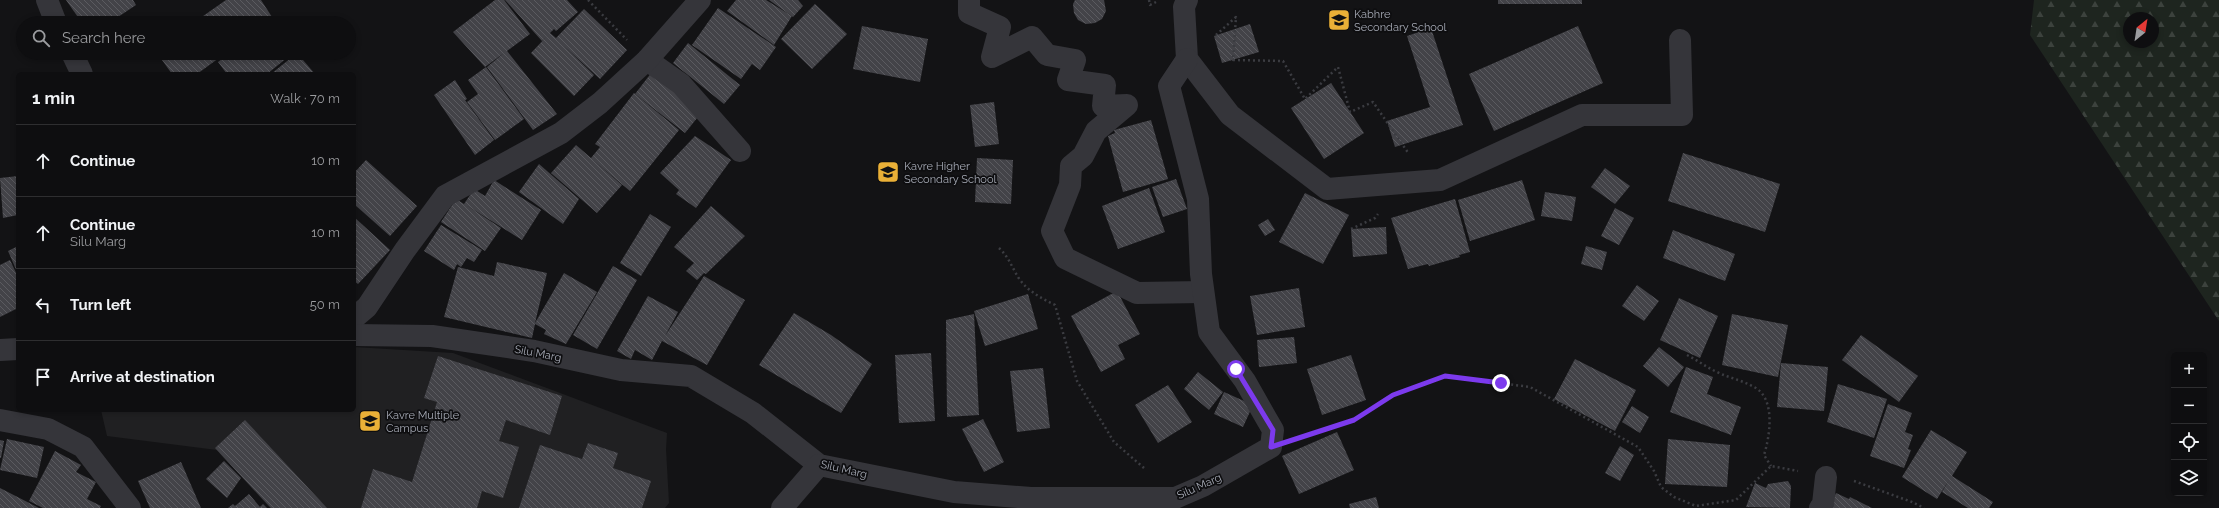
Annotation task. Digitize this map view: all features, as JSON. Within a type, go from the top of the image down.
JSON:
[{"type":"street","points":[[47,0],[53,16]]},
{"type":"street","points":[[356,316],[367,307],[405,250],[445,196],[561,134],[600,103],[648,60],[700,0]]},
{"type":"street","points":[[970,0],[969,13],[1000,27],[992,57],[1032,37],[1047,55],[1075,60],[1068,80],[1105,85],[1103,106],[1127,105],[1096,131],[1083,156],[1071,166],[1070,185],[1052,231],[1065,258],[1137,293],[1203,292]]},
{"type":"street","points":[[1187,0],[1184,7],[1187,59],[1230,115],[1327,189],[1440,180],[1582,115],[1682,115],[1680,40]]},
{"type":"street","points":[[1187,59],[1169,86],[1198,199],[1201,274],[1209,332],[1244,381],[1273,430],[1271,447]]},
{"type":"street","points":[[75,60],[81,72]]},
{"type":"street","points":[[648,60],[681,84],[740,152]]},
{"type":"street","name":"Silu Marg","points":[[356,335],[432,336],[534,351],[621,370],[690,376],[753,413],[819,465],[954,492],[1031,498],[1175,498],[1203,486],[1271,447]]},
{"type":"street","points":[[0,350],[16,349]]},
{"type":"street","points":[[0,420],[48,429],[83,447],[130,508]]},
{"type":"street","points":[[782,508],[819,465]]},
{"type":"street","points":[[1820,508],[1823,504],[1826,477]]},
{"type":"path","points":[[588,0],[648,60]]},
{"type":"path","points":[[1214,36],[1236,17],[1233,60],[1282,61],[1305,99],[1338,67],[1350,112],[1372,102],[1412,160]]},
{"type":"path","points":[[1351,229],[1375,218],[1378,212]]},
{"type":"path","points":[[999,248],[1005,253],[1019,278],[1034,294],[1055,305],[1077,381],[1114,442],[1175,498]]},
{"type":"path","points":[[1687,355],[1717,372],[1756,387],[1764,395],[1769,416],[1770,436],[1764,455],[1770,466]]},
{"type":"path","points":[[1271,447],[1354,420],[1393,395],[1445,376],[1530,387],[1638,447],[1654,471],[1661,487],[1674,497],[1696,506],[1736,500],[1770,466]]},
{"type":"path","points":[[1770,466],[1860,482],[1924,508]]},
{"type":"shaded area","name":"Kavre Multiple Campus","points":[[356,347],[453,353],[667,433],[666,449],[669,503],[665,508],[270,508],[217,450],[107,436],[101,412],[356,412]]},
{"type":"green space","points":[[2034,0],[2219,0],[2219,321],[2030,35]]},
{"type":"building","points":[[66,0],[133,0],[136,5],[120,16],[77,16]]},
{"type":"building","points":[[226,0],[261,0],[271,16],[203,16]]},
{"type":"building","points":[[495,0],[504,0],[530,34],[507,51],[557,114],[533,130],[487,67],[504,53],[485,67],[453,32]]},
{"type":"building","points":[[505,0],[567,0],[578,12],[556,31],[554,29],[550,33],[556,38],[584,9],[627,50],[600,79],[563,45],[594,75],[574,96],[531,53],[547,36],[542,41]]},
{"type":"building","points":[[736,0],[766,0],[792,16],[774,45],[727,11]]},
{"type":"building","points":[[769,0],[798,0],[803,6],[793,17]]},
{"type":"building","points":[[1075,0],[1104,0],[1106,11],[1102,19],[1095,23],[1086,24],[1078,20],[1074,13],[1073,4]]},
{"type":"building","points":[[1498,0],[1582,0],[1582,4],[1498,4]]},
{"type":"building","points":[[815,4],[847,34],[812,69],[781,39]]},
{"type":"building","points":[[718,8],[776,47],[760,70],[752,64],[741,79],[692,45]]},
{"type":"building","points":[[1250,24],[1259,52],[1222,63],[1214,36]]},
{"type":"building","points":[[862,26],[928,39],[920,82],[853,69]]},
{"type":"building","points":[[1578,26],[1603,83],[1494,131],[1469,74]]},
{"type":"building","points":[[1431,28],[1463,125],[1395,147],[1387,121],[1430,107],[1407,36]]},
{"type":"building","points":[[688,43],[740,85],[724,104],[673,63]]},
{"type":"building","points":[[162,60],[216,60],[200,72],[171,72]]},
{"type":"building","points":[[221,60],[284,60],[269,72],[226,72],[218,62]]},
{"type":"building","points":[[288,60],[303,60],[313,72],[273,72]]},
{"type":"building","points":[[486,67],[524,119],[495,140],[467,102],[478,94],[468,80]]},
{"type":"building","points":[[652,72],[702,112],[685,133],[635,94]]},
{"type":"building","points":[[455,80],[467,99],[465,100],[494,140],[475,155],[434,95]]},
{"type":"building","points":[[1331,83],[1364,133],[1324,159],[1291,108]]},
{"type":"building","points":[[634,93],[679,130],[630,191],[593,160],[622,185],[597,213],[551,173],[576,145],[591,158],[600,147],[595,144]]},
{"type":"building","points":[[994,102],[999,144],[975,147],[970,105]]},
{"type":"building","points":[[1151,120],[1168,179],[1123,192],[1108,136],[1115,133],[1114,130]]},
{"type":"building","points":[[695,136],[731,160],[696,208],[676,194],[679,190],[660,173]]},
{"type":"building","points":[[1683,153],[1780,184],[1765,232],[1668,201]]},
{"type":"building","points":[[977,158],[1013,160],[1011,204],[975,202]]},
{"type":"building","points":[[366,160],[417,206],[390,236],[356,206],[356,171]]},
{"type":"building","points":[[539,164],[579,199],[563,224],[519,192]]},
{"type":"building","points":[[1605,168],[1630,186],[1615,204],[1591,187]]},
{"type":"building","points":[[16,176],[16,215],[3,218],[0,178]]},
{"type":"building","points":[[1176,179],[1187,209],[1163,217],[1152,187]]},
{"type":"building","points":[[494,180],[541,210],[522,240],[466,205],[501,228],[485,251],[441,222],[456,199],[464,204],[474,189],[485,196]]},
{"type":"building","points":[[1522,180],[1535,220],[1470,241],[1458,200]]},
{"type":"building","points":[[1149,188],[1165,232],[1118,249],[1102,206]]},
{"type":"building","points":[[1545,192],[1576,197],[1572,221],[1541,216]]},
{"type":"building","points":[[1305,193],[1349,215],[1323,264],[1279,242]]},
{"type":"building","points":[[1455,199],[1470,252],[1459,255],[1460,257],[1429,266],[1428,264],[1408,269],[1391,218]]},
{"type":"building","points":[[711,206],[745,236],[706,274],[704,273],[697,280],[686,271],[694,263],[674,247]]},
{"type":"building","points":[[1615,208],[1634,218],[1619,245],[1601,236]]},
{"type":"building","points":[[650,214],[671,227],[641,276],[620,263]]},
{"type":"building","points":[[356,219],[390,250],[358,284],[356,282]]},
{"type":"building","points":[[1268,219],[1275,230],[1265,236],[1258,225]]},
{"type":"building","points":[[441,225],[482,250],[474,262],[467,258],[461,267],[457,264],[454,270],[424,251]]},
{"type":"building","points":[[1386,227],[1387,254],[1353,257],[1351,229]]},
{"type":"building","points":[[1673,230],[1735,254],[1725,281],[1663,258]]},
{"type":"building","points":[[1586,246],[1607,252],[1602,270],[1581,264]]},
{"type":"building","points":[[16,247],[16,269],[8,251]]},
{"type":"building","points":[[10,260],[16,273],[16,309],[0,317],[0,265]]},
{"type":"building","points":[[497,262],[547,273],[535,323],[564,273],[597,292],[566,344],[544,334],[546,330],[535,324],[532,338],[444,317],[458,267],[494,276]]},
{"type":"building","points":[[613,266],[637,280],[597,349],[573,335]]},
{"type":"building","points":[[704,276],[745,300],[707,365],[662,341],[652,360],[635,350],[631,359],[617,351],[648,296],[678,312],[665,336]]},
{"type":"building","points":[[1637,285],[1659,301],[1644,321],[1622,306]]},
{"type":"building","points":[[1299,288],[1305,327],[1257,335],[1250,296]]},
{"type":"building","points":[[1117,291],[1140,334],[1118,345],[1125,359],[1101,372],[1071,316]]},
{"type":"building","points":[[1028,294],[1038,329],[985,346],[974,311]]},
{"type":"building","points":[[1679,298],[1718,316],[1700,358],[1660,340]]},
{"type":"building","points":[[794,313],[831,335],[872,364],[841,413],[759,365]]},
{"type":"building","points":[[974,314],[979,415],[947,417],[946,320]]},
{"type":"building","points":[[1732,314],[1788,325],[1778,377],[1722,365]]},
{"type":"building","points":[[1861,335],[1918,376],[1899,402],[1842,360]]},
{"type":"building","points":[[1294,337],[1297,363],[1259,367],[1257,340]]},
{"type":"building","points":[[1659,347],[1684,367],[1668,387],[1643,366]]},
{"type":"building","points":[[931,353],[935,421],[899,423],[895,355]]},
{"type":"building","points":[[1351,355],[1366,400],[1322,415],[1307,369]]},
{"type":"building","points":[[438,356],[562,396],[550,435],[506,420],[499,441],[519,447],[503,498],[482,491],[477,508],[361,508],[373,469],[412,482],[437,402],[424,398]]},
{"type":"building","points":[[1575,359],[1636,390],[1615,431],[1554,399]]},
{"type":"building","points":[[1781,363],[1828,367],[1824,411],[1777,407]]},
{"type":"building","points":[[1686,367],[1713,377],[1707,394],[1741,407],[1731,435],[1670,412]]},
{"type":"building","points":[[1043,368],[1050,428],[1017,432],[1010,371]]},
{"type":"building","points":[[1198,372],[1223,392],[1209,410],[1184,389]]},
{"type":"building","points":[[1838,384],[1887,399],[1874,438],[1827,422]]},
{"type":"building","points":[[1168,385],[1192,422],[1158,443],[1135,405]]},
{"type":"building","points":[[1224,392],[1253,405],[1243,427],[1214,414]]},
{"type":"building","points":[[1888,404],[1912,413],[1905,432],[1913,435],[1908,449],[1911,450],[1904,468],[1870,456]]},
{"type":"building","points":[[1632,406],[1649,417],[1640,433],[1622,422]]},
{"type":"building","points":[[983,419],[1004,462],[984,472],[962,429]]},
{"type":"building","points":[[245,420],[327,508],[271,508],[215,448]]},
{"type":"building","points":[[1931,430],[1967,452],[1952,476],[1993,502],[1989,508],[1968,508],[1942,492],[1949,480],[1937,499],[1902,477]]},
{"type":"building","points":[[1337,432],[1354,470],[1299,494],[1282,456]]},
{"type":"building","points":[[7,439],[44,447],[37,478],[0,470]]},
{"type":"building","points":[[1668,439],[1730,445],[1727,487],[1665,484]]},
{"type":"building","points":[[0,440],[4,441],[1,458],[0,458]]},
{"type":"building","points":[[588,443],[618,453],[613,468],[651,481],[642,508],[519,508],[540,445],[582,459]]},
{"type":"building","points":[[1620,446],[1634,455],[1620,481],[1605,473]]},
{"type":"building","points":[[55,451],[81,465],[76,472],[96,482],[87,499],[101,506],[100,508],[43,508],[29,501]]},
{"type":"building","points":[[224,461],[241,478],[227,498],[206,479]]},
{"type":"building","points":[[181,462],[201,508],[150,508],[138,481]]},
{"type":"building","points":[[1788,481],[1791,486],[1790,508],[1746,507],[1755,483],[1766,488],[1768,484]]},
{"type":"building","points":[[0,488],[39,508],[0,508]]},
{"type":"building","points":[[1836,493],[1849,499],[1850,497],[1872,508],[1829,508]]},
{"type":"building","points":[[249,494],[260,507],[263,504],[267,508],[228,508],[233,504],[235,506]]},
{"type":"building","points":[[1376,497],[1379,508],[1350,508],[1349,504]]},
{"type":"place","name":"Kabhre Secondary School","points":[[1339,20]]},
{"type":"place","name":"Kavre Higher Secondary School","points":[[888,172]]},
{"type":"place","name":"Kavre Multiple Campus","points":[[370,421]]},
{"type":"route","points":[[1236,369],[1273,430],[1271,447],[1354,420],[1393,395],[1445,376],[1501,383]]}]
